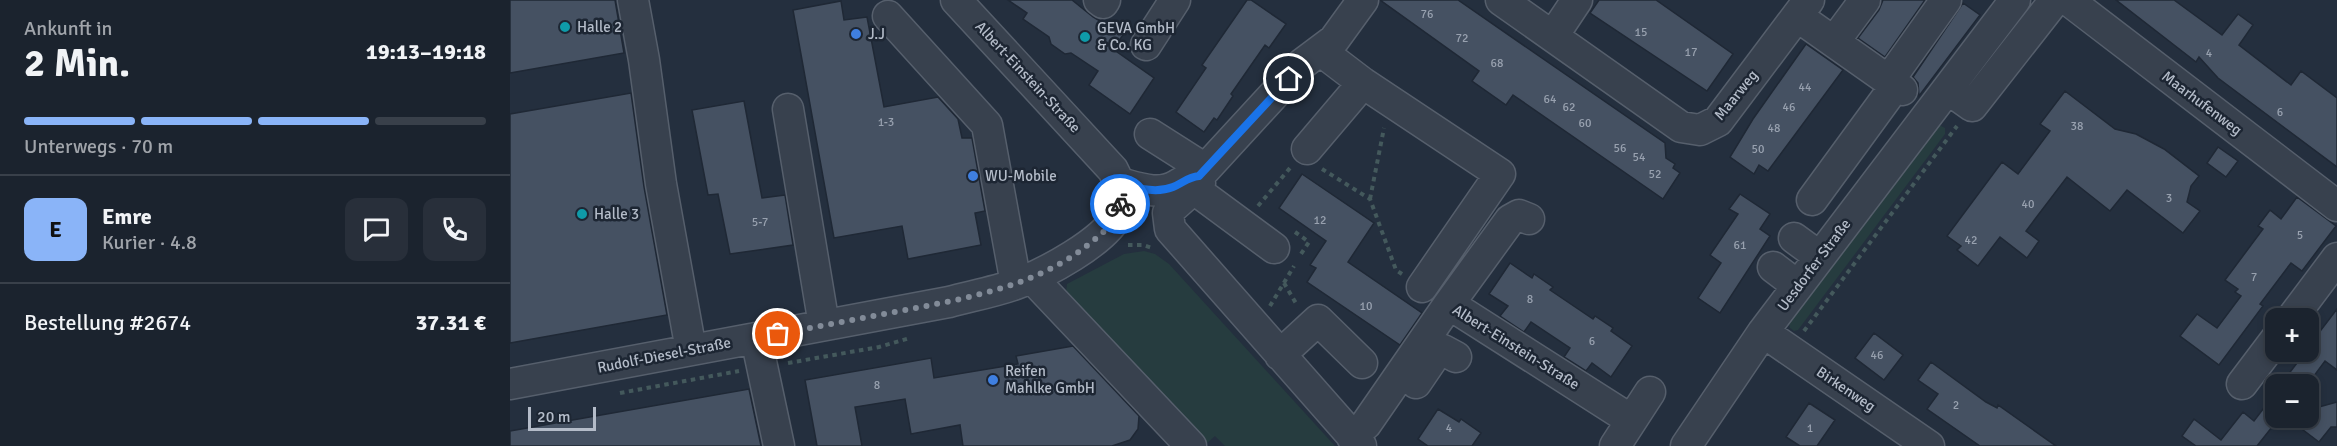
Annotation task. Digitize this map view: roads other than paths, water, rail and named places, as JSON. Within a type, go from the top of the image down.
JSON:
[{"type":"street","points":[[633,0],[644,60],[661,184],[692,350]]},
{"type":"street","name":"Albert-Einstein-Straße","points":[[956,0],[1099,154],[1113,170],[1120,183]]},
{"type":"street","points":[[1099,0],[1103,3],[1105,0]]},
{"type":"street","points":[[1146,45],[1175,0]]},
{"type":"street","points":[[1363,0],[1334,40],[1302,64],[1173,207],[1168,213],[1170,229],[1280,355],[1363,443],[1433,358],[1443,350],[1456,357]]},
{"type":"street","name":"Maarweg","points":[[1501,0],[1681,127],[1700,130],[1718,121],[1803,8]]},
{"type":"street","points":[[1553,36],[1577,0]]},
{"type":"street","points":[[1842,31],[1865,0]]},
{"type":"street","points":[[1812,200],[1896,85],[1946,0]]},
{"type":"street","name":"Uesdorfer Straße","points":[[1686,446],[1763,332],[2015,0]]},
{"type":"street","points":[[1948,89],[1972,106],[2055,0]]},
{"type":"street","name":"Maarhufenweg","points":[[2068,0],[2337,206]]},
{"type":"street","points":[[1803,8],[1896,85]]},
{"type":"street","points":[[888,16],[987,125],[1024,281],[1182,443]]},
{"type":"street","points":[[1321,51],[1363,84],[1500,174],[1422,287]]},
{"type":"street","points":[[1304,152],[1363,84]]},
{"type":"street","points":[[788,109],[824,325]]},
{"type":"street","points":[[1150,134],[1274,248]]},
{"type":"street","points":[[1120,183],[1146,190],[1162,190],[1190,177],[1199,178]]},
{"type":"street","name":"Rudolf-Diesel-Straße","points":[[510,384],[949,302],[1024,281],[1046,272],[1088,245],[1108,228],[1119,213],[1120,183]]},
{"type":"street","points":[[1449,304],[1510,220],[1519,215],[1529,219]]},
{"type":"street","points":[[1794,238],[1820,257]]},
{"type":"street","points":[[2300,308],[2337,258]]},
{"type":"street","points":[[1773,267],[1798,286]]},
{"type":"street","name":"Albert-Einstein-Straße","points":[[1363,443],[1366,424],[1449,304],[1632,420]]},
{"type":"street","points":[[1280,355],[1318,320],[1362,363]]},
{"type":"street","name":"Birkenweg","points":[[1763,332],[1929,446]]},
{"type":"street","points":[[756,338],[779,446]]},
{"type":"street","points":[[2242,384],[2265,354]]},
{"type":"street","points":[[1615,446],[1650,392]]},
{"type":"place","name":"Halle 2","points":[[565,27]]},
{"type":"place","name":"J.J","points":[[856,34]]},
{"type":"place","name":"GEVA GmbH & Co. KG","points":[[1085,37]]},
{"type":"place","name":"WU-Mobile","points":[[973,176]]},
{"type":"place","name":"Halle 3","points":[[582,214]]},
{"type":"place","name":"Reifen Mahlke GmbH","points":[[993,380]]}]
